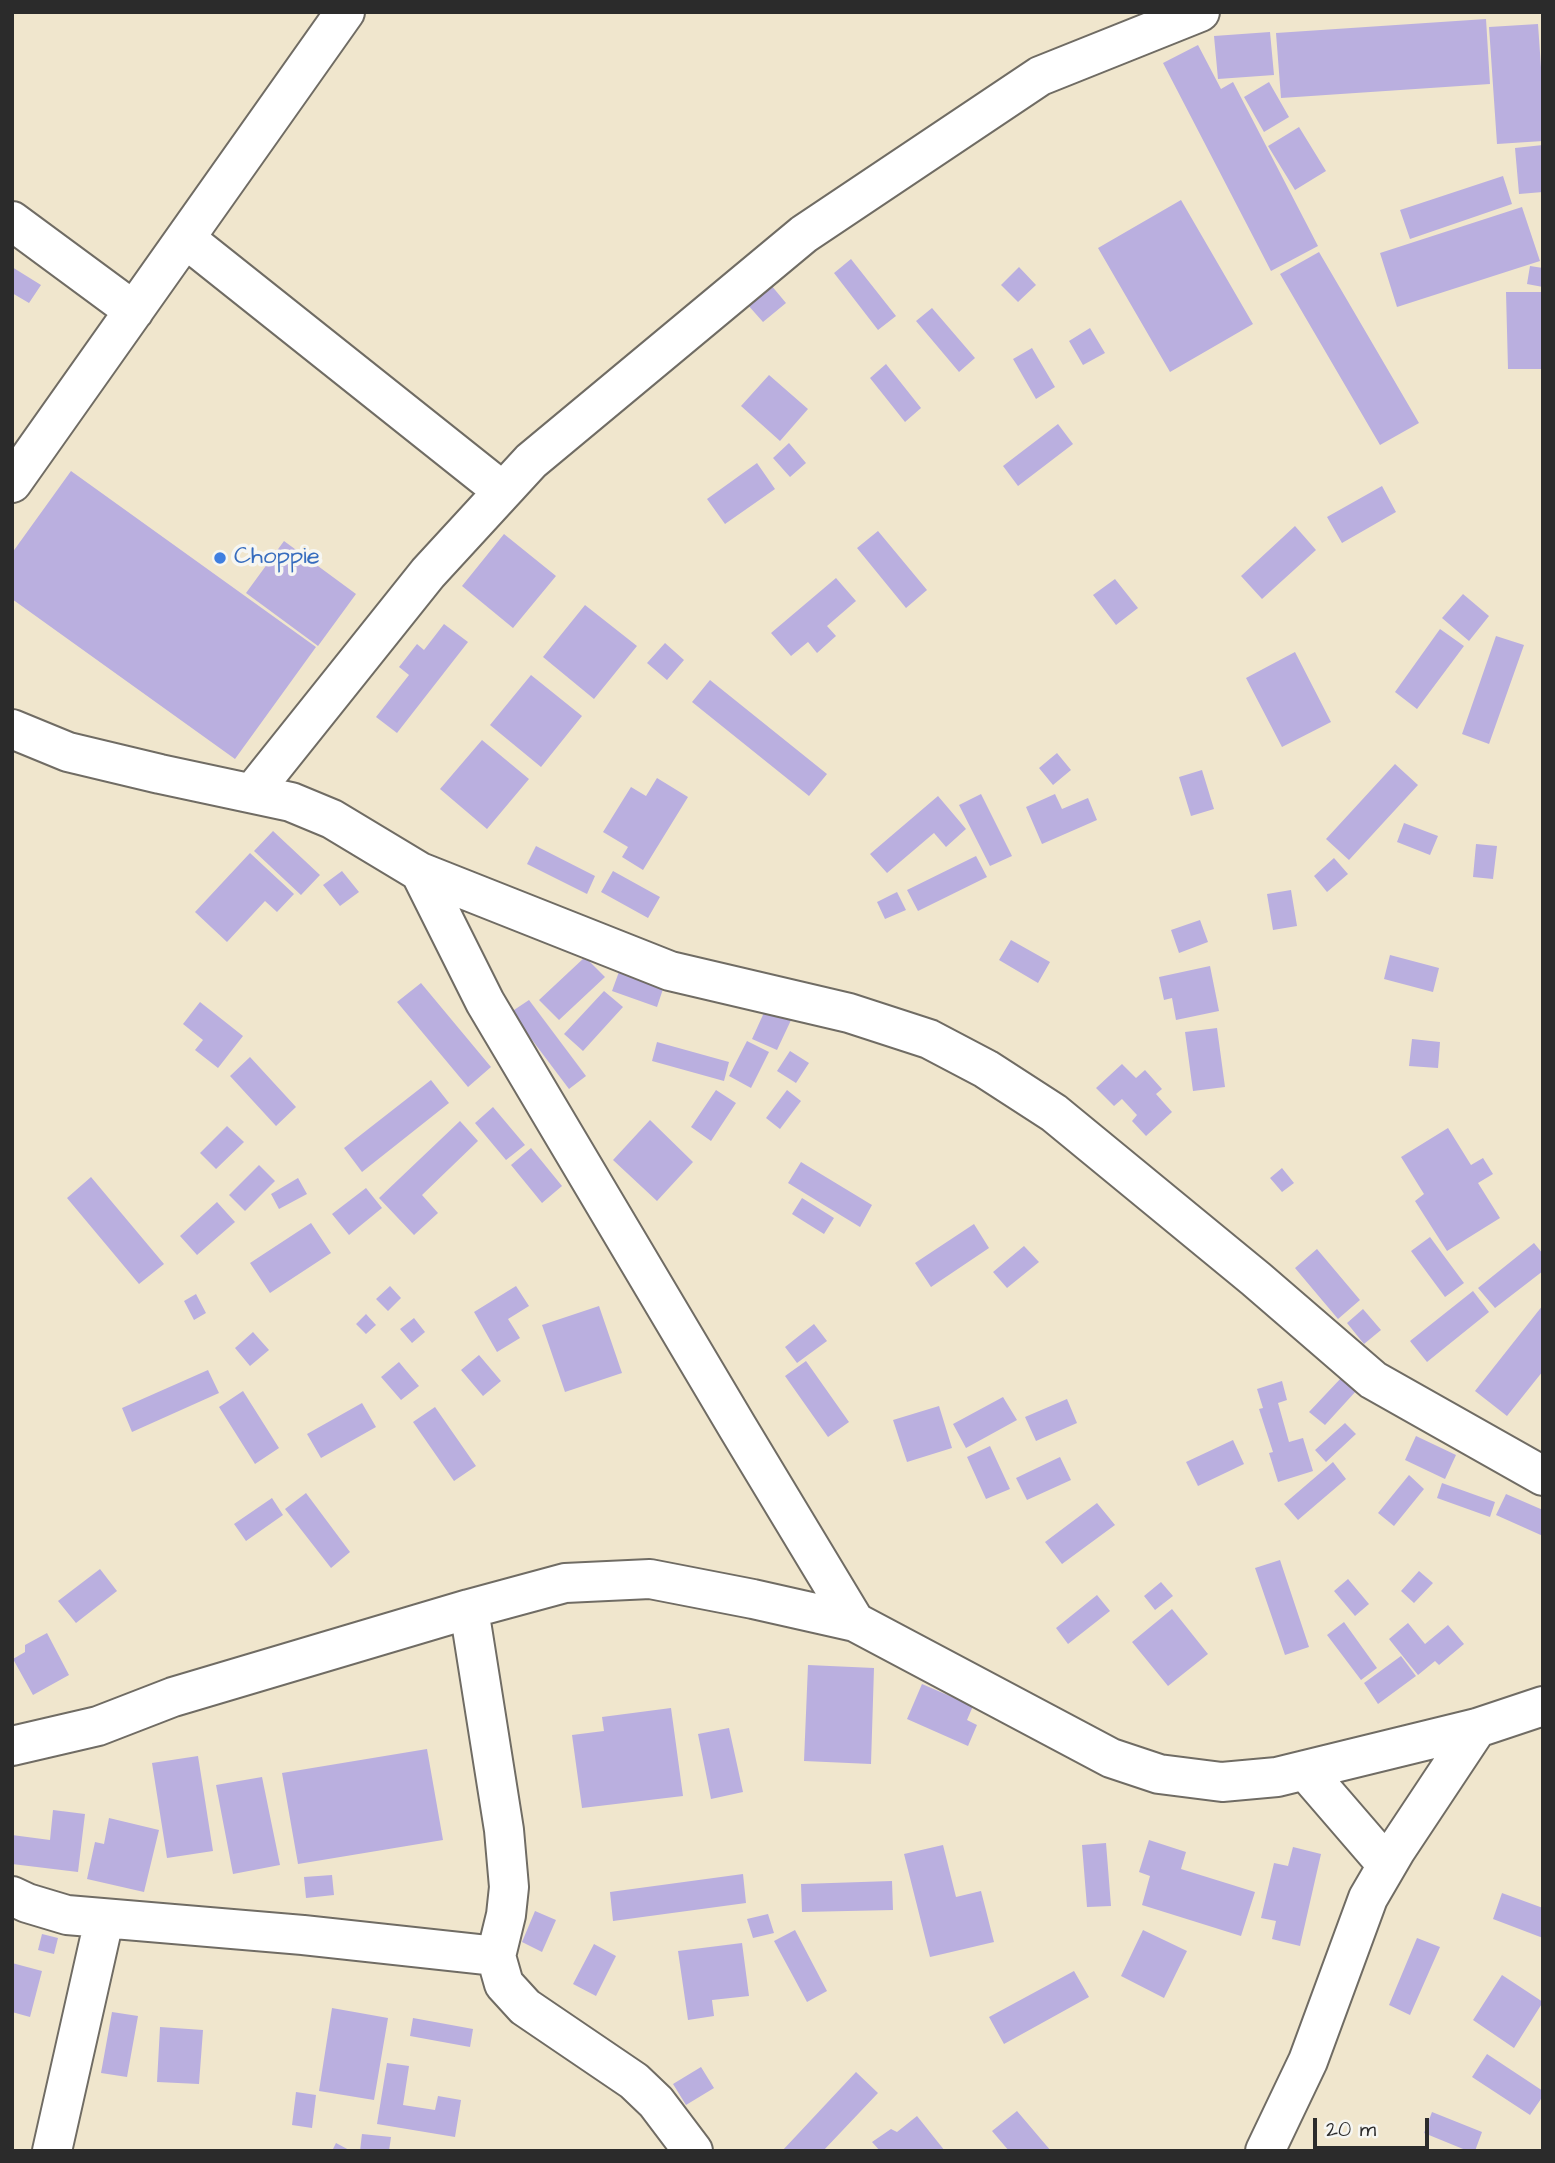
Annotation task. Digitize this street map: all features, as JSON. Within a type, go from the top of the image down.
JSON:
[{"type":"street","points":[[12,483],[345,12]]},
{"type":"street","points":[[253,793],[428,573],[531,461],[804,234],[1040,76],[1200,12]]},
{"type":"street","points":[[12,220],[134,311]]},
{"type":"street","points":[[186,239],[490,481]]},
{"type":"street","points":[[12,729],[68,752],[291,802],[332,819],[420,872],[670,971],[849,1013],[929,1040],[986,1069],[1054,1113],[1256,1279],[1373,1380],[1543,1476]]},
{"type":"street","points":[[420,872],[485,1002],[855,1622]]},
{"type":"street","points":[[12,1746],[97,1726],[173,1697],[565,1583],[650,1579],[855,1622],[1111,1758],[1159,1773],[1222,1782],[1276,1777],[1477,1728],[1543,1706]]},
{"type":"street","points":[[469,1609],[504,1830],[509,1887],[506,1915],[496,1956],[504,1984],[525,2007],[634,2081],[656,2102],[693,2151]]},
{"type":"street","points":[[1265,2151],[1308,2061],[1368,1898],[1477,1728]]},
{"type":"street","points":[[1305,1770],[1387,1865]]},
{"type":"street","points":[[12,1896],[67,1915],[104,1920],[303,1935],[496,1956]]},
{"type":"street","points":[[52,2151],[104,1920]]},
{"type":"building","points":[[1486,19],[1490,84],[1281,98],[1276,33]]},
{"type":"building","points":[[1538,24],[1543,141],[1497,144],[1489,27]]},
{"type":"building","points":[[1270,32],[1274,75],[1218,79],[1214,36]]},
{"type":"building","points":[[1198,45],[1221,89],[1233,82],[1318,246],[1271,271],[1163,63]]},
{"type":"building","points":[[1269,82],[1289,117],[1264,132],[1244,97]]},
{"type":"building","points":[[1299,127],[1326,171],[1295,190],[1268,146]]},
{"type":"building","points":[[1543,145],[1543,192],[1519,194],[1515,148]]},
{"type":"building","points":[[1503,176],[1512,204],[1410,239],[1400,210]]},
{"type":"building","points":[[1181,200],[1253,324],[1170,372],[1098,248]]},
{"type":"building","points":[[1522,207],[1540,261],[1397,307],[1380,253]]},
{"type":"building","points":[[1319,252],[1419,423],[1380,445],[1280,274]]},
{"type":"building","points":[[851,259],[896,316],[878,330],[834,273]]},
{"type":"building","points":[[1530,266],[1543,268],[1543,287],[1527,284]]},
{"type":"building","points":[[12,267],[41,285],[29,303],[12,293]]},
{"type":"building","points":[[1019,267],[1036,285],[1018,302],[1001,285]]},
{"type":"building","points":[[771,285],[786,303],[763,322],[747,304]]},
{"type":"building","points":[[1506,292],[1543,292],[1543,369],[1508,369]]},
{"type":"building","points":[[932,308],[975,358],[959,372],[916,321]]},
{"type":"building","points":[[1090,328],[1105,353],[1083,365],[1069,341]]},
{"type":"building","points":[[1032,348],[1055,387],[1036,399],[1013,359]]},
{"type":"building","points":[[886,364],[921,408],[905,422],[870,378]]},
{"type":"building","points":[[769,375],[808,409],[780,441],[741,406]]},
{"type":"building","points":[[1058,424],[1073,444],[1018,486],[1003,466]]},
{"type":"building","points":[[789,443],[806,463],[790,477],[773,458]]},
{"type":"building","points":[[757,463],[775,489],[725,524],[707,499]]},
{"type":"building","points":[[71,471],[316,647],[235,759],[12,599],[12,553]]},
{"type":"building","points":[[1382,486],[1396,512],[1342,543],[1327,517]]},
{"type":"building","points":[[1295,526],[1316,550],[1262,599],[1241,576]]},
{"type":"building","points":[[878,531],[927,590],[906,608],[857,548]]},
{"type":"building","points":[[504,534],[556,576],[513,628],[462,586]]},
{"type":"building","points":[[284,541],[356,594],[318,646],[246,593]]},
{"type":"building","points":[[836,578],[856,601],[827,626],[836,636],[817,653],[808,642],[791,656],[771,633]]},
{"type":"building","points":[[1115,579],[1138,608],[1116,625],[1093,595]]},
{"type":"building","points":[[1463,594],[1489,616],[1469,641],[1442,618]]},
{"type":"building","points":[[585,605],[637,646],[594,699],[543,657]]},
{"type":"building","points":[[444,624],[468,642],[397,733],[376,717],[409,675],[399,667],[417,644],[424,650]]},
{"type":"building","points":[[1440,629],[1464,646],[1417,709],[1395,692]]},
{"type":"building","points":[[1496,636],[1524,645],[1489,744],[1462,734]]},
{"type":"building","points":[[665,643],[684,660],[667,680],[647,663]]},
{"type":"building","points":[[1295,652],[1331,722],[1282,747],[1246,678]]},
{"type":"building","points":[[531,675],[582,716],[541,767],[490,725]]},
{"type":"building","points":[[710,680],[827,774],[809,796],[692,702]]},
{"type":"building","points":[[482,740],[529,779],[487,829],[440,789]]},
{"type":"building","points":[[1057,753],[1071,770],[1053,785],[1039,768]]},
{"type":"building","points":[[1395,764],[1418,785],[1349,860],[1326,839]]},
{"type":"building","points":[[1202,770],[1214,809],[1191,816],[1179,777]]},
{"type":"building","points":[[657,778],[688,797],[643,870],[622,857],[628,847],[603,832],[631,787],[646,796]]},
{"type":"building","points":[[981,794],[1012,856],[990,866],[959,805]]},
{"type":"building","points":[[1055,794],[1062,809],[1088,798],[1097,820],[1042,844],[1026,807]]},
{"type":"building","points":[[938,796],[966,829],[946,847],[934,833],[887,873],[870,854]]},
{"type":"building","points":[[1404,823],[1438,836],[1430,855],[1397,842]]},
{"type":"building","points":[[273,831],[320,875],[301,895],[254,851]]},
{"type":"building","points":[[1476,844],[1497,846],[1493,879],[1473,877]]},
{"type":"building","points":[[536,846],[595,876],[587,894],[527,864]]},
{"type":"building","points":[[250,853],[294,894],[277,912],[265,901],[227,942],[195,912]]},
{"type":"building","points":[[976,856],[987,877],[918,911],[907,890]]},
{"type":"building","points":[[1334,858],[1348,874],[1327,892],[1314,876]]},
{"type":"building","points":[[342,871],[359,892],[340,906],[323,885]]},
{"type":"building","points":[[613,871],[660,897],[648,918],[601,892]]},
{"type":"building","points":[[1291,890],[1297,926],[1273,930],[1267,894]]},
{"type":"building","points":[[897,892],[906,910],[885,919],[877,902]]},
{"type":"building","points":[[1200,920],[1208,942],[1179,953],[1171,930]]},
{"type":"building","points":[[1011,940],[1050,962],[1038,983],[999,960]]},
{"type":"building","points":[[1390,955],[1439,968],[1433,992],[1384,979]]},
{"type":"building","points":[[585,957],[605,977],[559,1020],[539,1000]]},
{"type":"building","points":[[1210,966],[1219,1011],[1176,1020],[1172,998],[1164,1000],[1159,977]]},
{"type":"building","points":[[620,969],[664,986],[657,1007],[612,991]]},
{"type":"building","points":[[421,983],[491,1067],[468,1087],[397,1002]]},
{"type":"building","points":[[604,991],[623,1007],[583,1051],[564,1034]]},
{"type":"building","points":[[529,1000],[586,1076],[569,1089],[511,1012]]},
{"type":"building","points":[[200,1002],[243,1036],[218,1068],[195,1050],[203,1040],[183,1024]]},
{"type":"building","points":[[767,1006],[792,1018],[777,1050],[752,1039]]},
{"type":"building","points":[[1217,1028],[1225,1087],[1193,1091],[1185,1032]]},
{"type":"building","points":[[1412,1039],[1440,1042],[1438,1068],[1409,1066]]},
{"type":"building","points":[[747,1041],[769,1052],[751,1088],[729,1076]]},
{"type":"building","points":[[657,1042],[729,1062],[724,1081],[652,1061]]},
{"type":"building","points":[[790,1051],[809,1063],[796,1083],[777,1071]]},
{"type":"building","points":[[250,1057],[296,1107],[276,1126],[230,1076]]},
{"type":"building","points":[[1122,1064],[1136,1078],[1145,1070],[1162,1089],[1156,1094],[1172,1112],[1146,1136],[1132,1121],[1137,1115],[1122,1099],[1114,1106],[1096,1088]]},
{"type":"building","points":[[431,1080],[449,1103],[362,1172],[344,1148]]},
{"type":"building","points":[[716,1090],[736,1103],[711,1141],[691,1127]]},
{"type":"building","points":[[787,1090],[801,1101],[780,1129],[766,1118]]},
{"type":"building","points":[[493,1107],[525,1145],[506,1160],[475,1123]]},
{"type":"building","points":[[650,1120],[693,1162],[657,1201],[613,1160]]},
{"type":"building","points":[[460,1121],[478,1141],[422,1195],[438,1213],[414,1235],[379,1198]]},
{"type":"building","points":[[227,1126],[244,1142],[216,1169],[200,1153]]},
{"type":"building","points":[[1448,1128],[1471,1165],[1483,1158],[1493,1174],[1478,1183],[1500,1218],[1447,1251],[1415,1201],[1424,1194],[1401,1157]]},
{"type":"building","points":[[531,1148],[562,1186],[542,1203],[511,1165]]},
{"type":"building","points":[[801,1162],[872,1205],[860,1227],[788,1183]]},
{"type":"building","points":[[259,1165],[275,1181],[245,1211],[229,1195]]},
{"type":"building","points":[[1282,1168],[1294,1183],[1282,1192],[1270,1178]]},
{"type":"building","points":[[91,1177],[164,1264],[139,1284],[67,1198]]},
{"type":"building","points":[[298,1178],[307,1194],[279,1209],[271,1194]]},
{"type":"building","points":[[366,1188],[382,1208],[349,1235],[332,1214]]},
{"type":"building","points":[[802,1198],[834,1218],[824,1234],[792,1214]]},
{"type":"building","points":[[217,1202],[235,1222],[197,1255],[180,1236]]},
{"type":"building","points":[[311,1223],[331,1253],[270,1293],[250,1263]]},
{"type":"building","points":[[974,1224],[989,1248],[931,1287],[915,1263]]},
{"type":"building","points":[[1430,1237],[1464,1283],[1445,1297],[1411,1251]]},
{"type":"building","points":[[1534,1243],[1543,1254],[1543,1271],[1495,1308],[1478,1288]]},
{"type":"building","points":[[1024,1246],[1039,1262],[1007,1288],[993,1272]]},
{"type":"building","points":[[1317,1249],[1360,1300],[1338,1319],[1295,1268]]},
{"type":"building","points":[[390,1286],[401,1298],[388,1311],[376,1299]]},
{"type":"building","points":[[516,1286],[529,1306],[508,1319],[520,1338],[497,1352],[474,1312]]},
{"type":"building","points":[[1473,1291],[1489,1312],[1427,1362],[1410,1341]]},
{"type":"building","points":[[196,1294],[206,1313],[194,1320],[184,1301]]},
{"type":"building","points":[[1543,1305],[1543,1371],[1507,1416],[1475,1391]]},
{"type":"building","points":[[599,1306],[622,1373],[565,1392],[542,1325]]},
{"type":"building","points":[[1363,1309],[1381,1330],[1364,1344],[1347,1323]]},
{"type":"building","points":[[366,1314],[376,1325],[366,1334],[356,1324]]},
{"type":"building","points":[[414,1318],[425,1332],[412,1343],[400,1329]]},
{"type":"building","points":[[814,1324],[827,1341],[797,1363],[785,1347]]},
{"type":"building","points":[[253,1332],[269,1350],[250,1366],[235,1348]]},
{"type":"building","points":[[479,1355],[501,1381],[483,1396],[461,1370]]},
{"type":"building","points":[[806,1361],[849,1422],[828,1437],[785,1376]]},
{"type":"building","points":[[399,1362],[419,1386],[401,1400],[381,1377]]},
{"type":"building","points":[[208,1370],[219,1393],[132,1432],[122,1408]]},
{"type":"building","points":[[1342,1377],[1357,1390],[1325,1425],[1309,1412]]},
{"type":"building","points":[[1282,1381],[1287,1400],[1278,1403],[1289,1442],[1303,1438],[1313,1471],[1278,1482],[1269,1453],[1273,1452],[1259,1409],[1263,1408],[1257,1389]]},
{"type":"building","points":[[243,1391],[279,1448],[255,1464],[219,1407]]},
{"type":"building","points":[[1003,1397],[1017,1420],[966,1448],[953,1424]]},
{"type":"building","points":[[1067,1399],[1077,1423],[1036,1441],[1025,1417]]},
{"type":"building","points":[[362,1403],[376,1427],[321,1458],[307,1434]]},
{"type":"building","points":[[939,1406],[952,1448],[907,1462],[893,1420]]},
{"type":"building","points":[[435,1407],[476,1466],[454,1481],[413,1422]]},
{"type":"building","points":[[1345,1423],[1356,1434],[1326,1462],[1315,1450]]},
{"type":"building","points":[[1416,1436],[1456,1455],[1445,1479],[1405,1460]]},
{"type":"building","points":[[1233,1440],[1244,1464],[1198,1486],[1186,1462]]},
{"type":"building","points":[[990,1446],[1010,1489],[986,1499],[967,1457]]},
{"type":"building","points":[[1060,1457],[1071,1480],[1027,1500],[1016,1478]]},
{"type":"building","points":[[1333,1462],[1346,1479],[1298,1520],[1284,1504]]},
{"type":"building","points":[[1409,1475],[1424,1489],[1394,1526],[1378,1513]]},
{"type":"building","points":[[1442,1483],[1495,1502],[1490,1517],[1437,1498]]},
{"type":"building","points":[[306,1493],[350,1552],[331,1568],[285,1509]]},
{"type":"building","points":[[1506,1494],[1543,1510],[1543,1536],[1496,1515]]},
{"type":"building","points":[[272,1498],[283,1515],[246,1541],[234,1524]]},
{"type":"building","points":[[1097,1503],[1115,1525],[1062,1564],[1045,1542]]},
{"type":"building","points":[[1280,1560],[1309,1647],[1285,1655],[1255,1568]]},
{"type":"building","points":[[100,1569],[117,1591],[76,1623],[58,1601]]},
{"type":"building","points":[[1419,1571],[1433,1583],[1414,1603],[1401,1591]]},
{"type":"building","points":[[1348,1579],[1369,1604],[1355,1616],[1334,1591]]},
{"type":"building","points":[[1161,1582],[1173,1596],[1155,1610],[1144,1596]]},
{"type":"building","points":[[1097,1595],[1110,1611],[1068,1644],[1056,1628]]},
{"type":"building","points":[[1172,1609],[1208,1654],[1168,1686],[1132,1642]]},
{"type":"building","points":[[1344,1622],[1377,1668],[1361,1680],[1327,1635]]},
{"type":"building","points":[[1408,1623],[1425,1644],[1448,1625],[1464,1644],[1439,1665],[1435,1661],[1418,1675],[1389,1639]]},
{"type":"building","points":[[47,1633],[69,1675],[33,1695],[13,1659],[25,1652],[25,1645]]},
{"type":"building","points":[[1401,1656],[1416,1676],[1378,1704],[1364,1683]]},
{"type":"building","points":[[808,1665],[874,1668],[871,1764],[804,1761]]},
{"type":"building","points":[[922,1684],[973,1706],[967,1720],[977,1725],[968,1746],[907,1719]]},
{"type":"building","points":[[671,1708],[683,1796],[582,1808],[572,1735],[604,1731],[602,1717]]},
{"type":"building","points":[[729,1728],[743,1792],[711,1799],[698,1734]]},
{"type":"building","points":[[427,1749],[443,1840],[298,1864],[282,1773]]},
{"type":"building","points":[[198,1756],[213,1851],[167,1858],[152,1763]]},
{"type":"building","points":[[262,1777],[280,1865],[233,1874],[216,1785]]},
{"type":"building","points":[[53,1810],[85,1814],[78,1872],[12,1864],[12,1835],[50,1840]]},
{"type":"building","points":[[109,1818],[159,1830],[144,1892],[87,1879],[95,1842],[104,1844]]},
{"type":"building","points":[[1149,1840],[1186,1852],[1181,1869],[1255,1892],[1241,1936],[1142,1905],[1150,1876],[1139,1872]]},
{"type":"building","points":[[1106,1843],[1111,1906],[1087,1907],[1082,1845]]},
{"type":"building","points":[[943,1845],[956,1897],[981,1891],[994,1942],[930,1957],[904,1854]]},
{"type":"building","points":[[1293,1847],[1321,1854],[1300,1946],[1272,1939],[1276,1921],[1261,1918],[1274,1863],[1288,1866]]},
{"type":"building","points":[[743,1874],[746,1903],[613,1921],[610,1892]]},
{"type":"building","points":[[332,1875],[334,1895],[306,1898],[304,1877]]},
{"type":"building","points":[[892,1881],[893,1910],[802,1912],[801,1884]]},
{"type":"building","points":[[1502,1893],[1543,1908],[1543,1938],[1493,1919]]},
{"type":"building","points":[[535,1911],[556,1920],[542,1952],[522,1942]]},
{"type":"building","points":[[768,1914],[774,1933],[753,1938],[747,1919]]},
{"type":"building","points":[[795,1930],[827,1991],[807,2002],[774,1941]]},
{"type":"building","points":[[1143,1930],[1187,1951],[1164,1998],[1121,1976]]},
{"type":"building","points":[[42,1934],[58,1938],[54,1954],[38,1950]]},
{"type":"building","points":[[1417,1938],[1440,1947],[1410,2015],[1389,2005]]},
{"type":"building","points":[[742,1943],[749,1996],[712,2000],[714,2016],[688,2020],[678,1951]]},
{"type":"building","points":[[594,1944],[616,1956],[596,1996],[573,1984]]},
{"type":"building","points":[[12,1963],[42,1971],[30,2017],[12,2012]]},
{"type":"building","points":[[1074,1971],[1089,1997],[1004,2044],[989,2017]]},
{"type":"building","points":[[1502,1975],[1543,2002],[1514,2048],[1473,2020]]},
{"type":"building","points":[[332,2008],[388,2018],[374,2100],[319,2091]]},
{"type":"building","points":[[112,2012],[138,2016],[127,2077],[101,2073]]},
{"type":"building","points":[[413,2018],[473,2029],[470,2047],[410,2036]]},
{"type":"building","points":[[160,2027],[203,2030],[199,2084],[157,2082]]},
{"type":"building","points":[[1487,2054],[1543,2091],[1543,2096],[1530,2115],[1472,2077]]},
{"type":"building","points":[[387,2063],[409,2066],[403,2105],[435,2110],[438,2096],[461,2100],[455,2137],[377,2124]]},
{"type":"building","points":[[701,2067],[714,2088],[686,2105],[673,2084]]},
{"type":"building","points":[[856,2072],[878,2093],[823,2151],[782,2151]]},
{"type":"building","points":[[296,2092],[316,2095],[312,2128],[292,2125]]},
{"type":"building","points":[[1017,2111],[1051,2151],[1009,2151],[992,2131]]},
{"type":"building","points":[[1432,2112],[1482,2132],[1475,2151],[1468,2151],[1424,2133]]},
{"type":"building","points":[[917,2116],[945,2151],[880,2151],[872,2142],[891,2129],[897,2132]]},
{"type":"building","points":[[362,2134],[391,2137],[389,2151],[360,2151]]},
{"type":"building","points":[[336,2143],[351,2151],[332,2151]]},
{"type":"place","name":"Choppie","points":[[220,558]]}]
